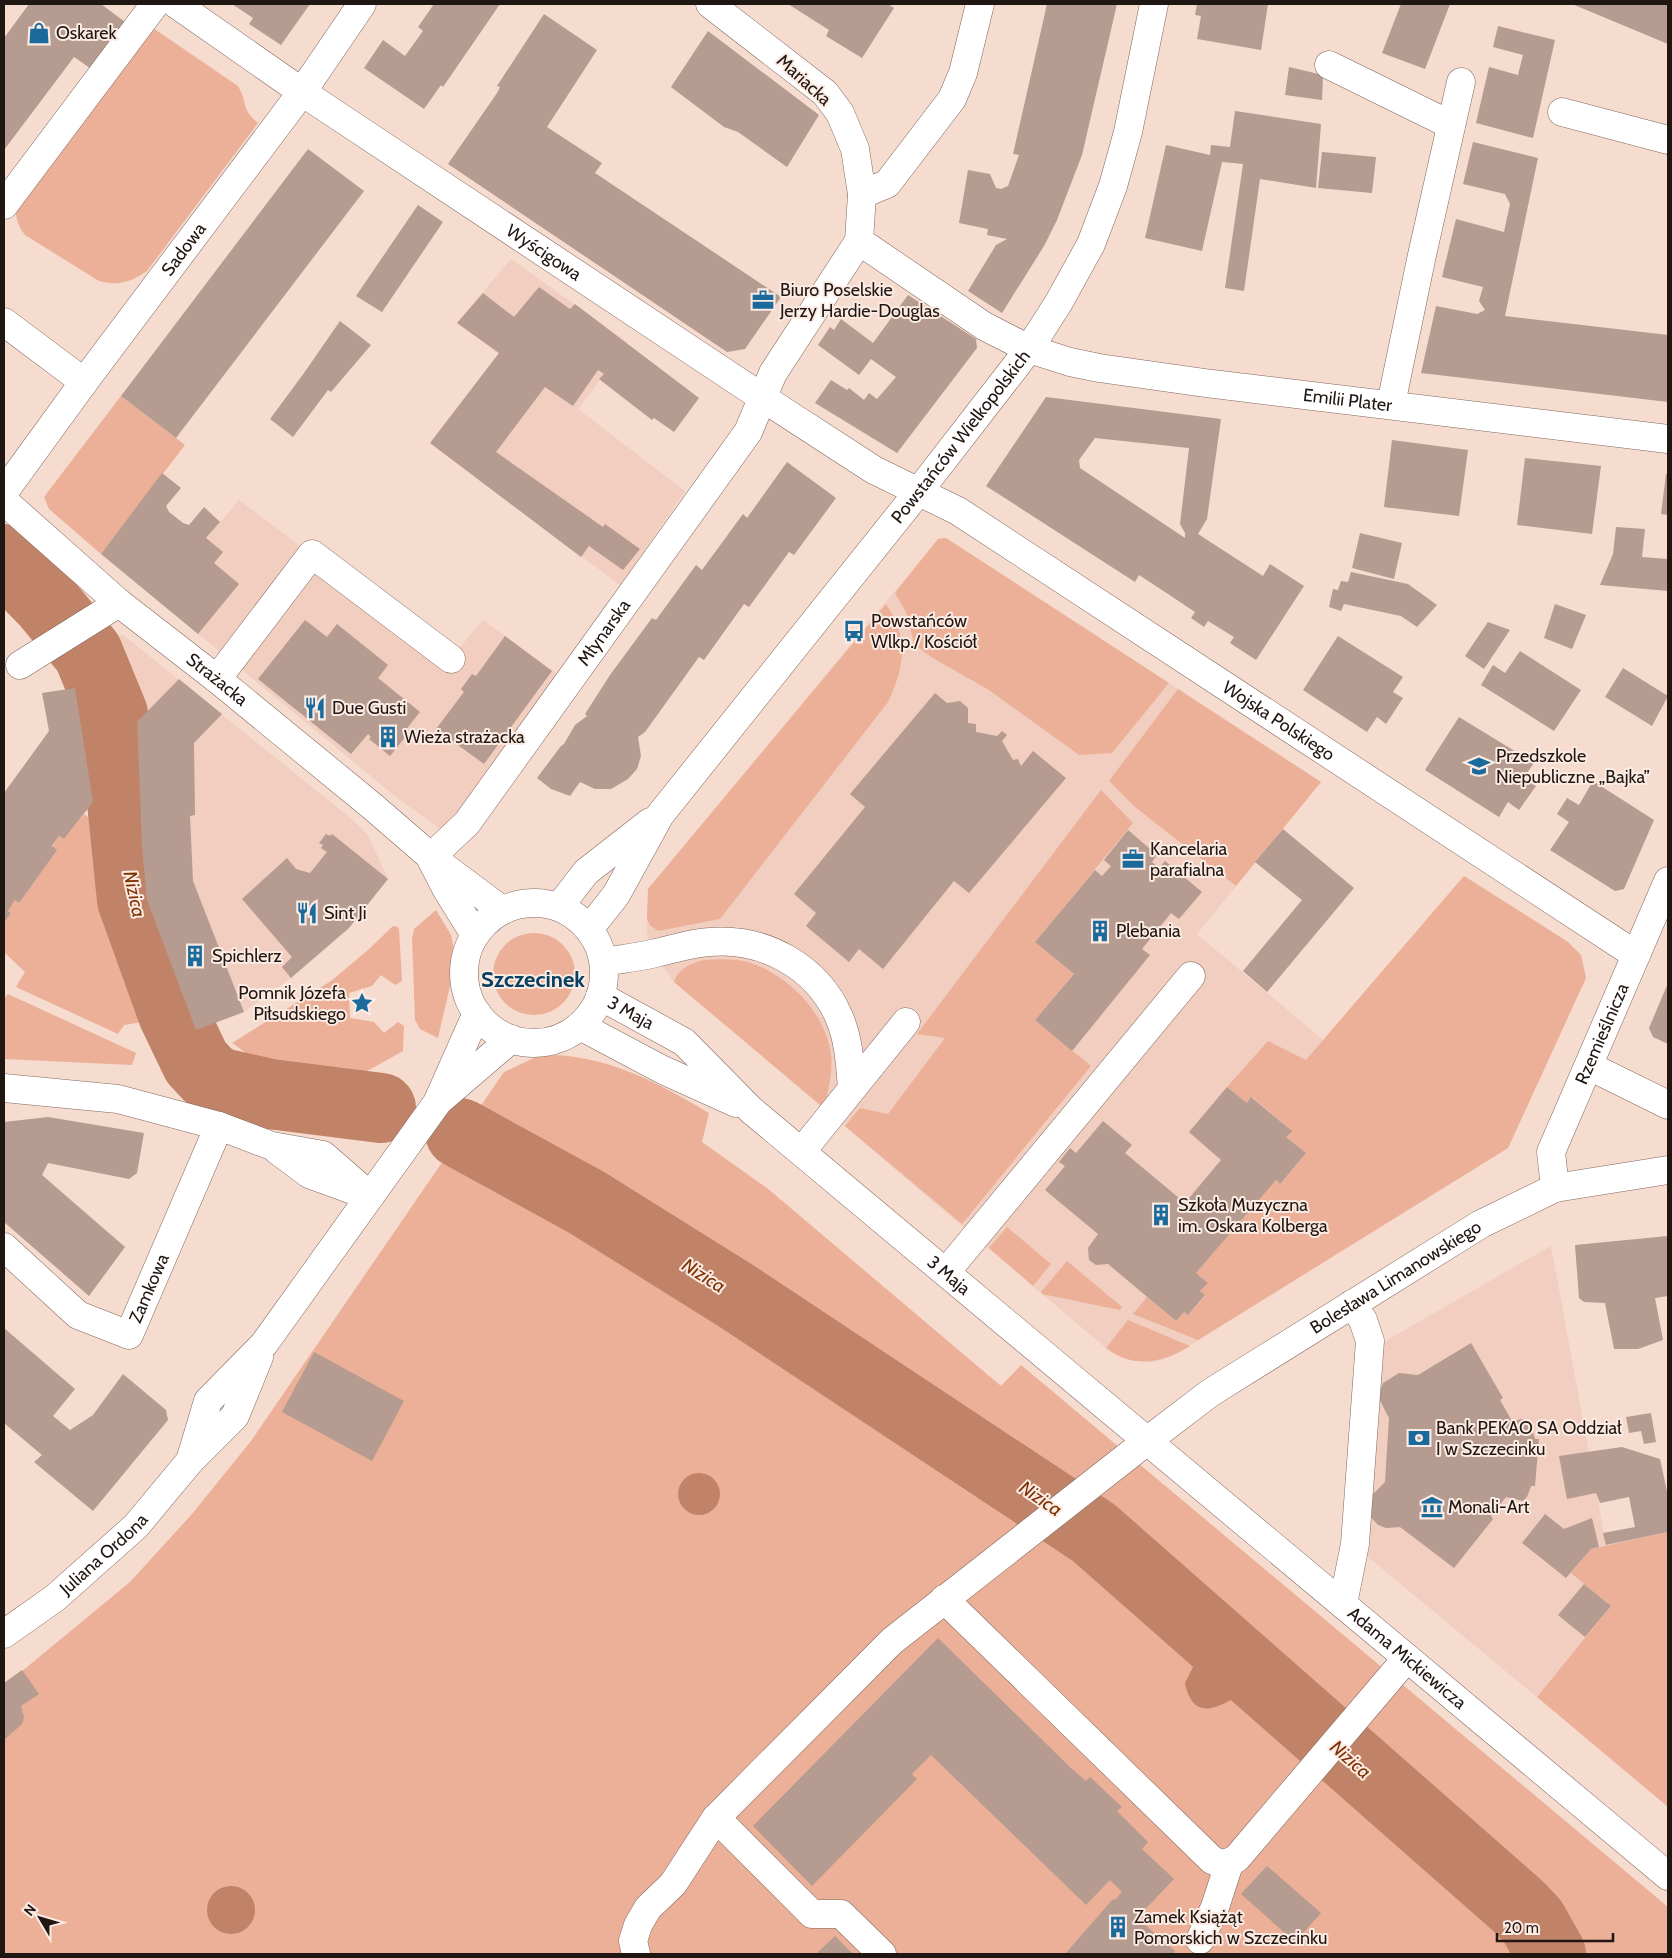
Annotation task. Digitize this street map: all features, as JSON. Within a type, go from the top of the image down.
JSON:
[{"type":"street","points":[[4,205],[155,4]]},
{"type":"street","name":"Wyścigowa","points":[[176,4],[302,92],[763,398],[874,470],[919,491]]},
{"type":"street","name":"Sadowa","points":[[4,492],[84,382],[302,92],[362,4]]},
{"type":"street","name":"Mariacka","points":[[710,4],[825,93],[840,113],[855,149],[862,194],[859,241],[773,373],[763,398]]},
{"type":"street","points":[[862,194],[887,184],[952,99],[963,73],[980,4]]},
{"type":"street","name":"Powstańców Wielkopolskich","points":[[589,929],[616,895],[660,815],[919,491],[1029,349],[1059,302],[1102,219],[1128,132],[1154,4]]},
{"type":"street","points":[[1329,65],[1451,126]]},
{"type":"street","points":[[1391,404],[1461,82]]},
{"type":"street","points":[[1562,112],[1668,140]]},
{"type":"street","points":[[859,241],[984,326],[1029,349]]},
{"type":"street","points":[[4,322],[84,382]]},
{"type":"street","name":"Emilii Plater","points":[[1029,349],[1099,368],[1668,439]]},
{"type":"street","name":"Młynarska","points":[[430,857],[467,823],[748,432],[763,398]]},
{"type":"street","name":"Wojska Polskiego","points":[[919,491],[958,511],[1636,955]]},
{"type":"street","name":"Strażacka","points":[[4,501],[119,603],[217,679],[372,806],[430,857],[502,910]]},
{"type":"street","points":[[217,679],[312,554],[451,659]]},
{"type":"street","points":[[20,666],[119,603]]},
{"type":"street","name":"Powstańców Wielkopolskich","points":[[559,907],[586,872],[660,815]]},
{"type":"street","name":"Strażacka","points":[[430,857],[447,890],[475,935]]},
{"type":"street","name":"Rzemieślnicza","points":[[1555,1188],[1552,1152],[1668,881]]},
{"type":"street","points":[[539,902],[559,907],[576,916],[589,929],[598,945],[604,962],[604,979],[600,996],[592,1012],[580,1026],[559,1038],[535,1043],[512,1039],[492,1029],[477,1013],[467,995],[464,974],[466,954],[475,935],[487,921],[502,910],[520,904],[539,902]]},
{"type":"street","points":[[604,962],[708,942],[743,943],[758,946],[785,957],[811,976],[823,990],[839,1016],[848,1044],[852,1088]]},
{"type":"street","points":[[946,1272],[1191,976]]},
{"type":"street","name":"3 Maja","points":[[600,996],[684,1042],[751,1110],[1147,1441]]},
{"type":"street","points":[[437,1103],[477,1013]]},
{"type":"street","points":[[802,1151],[906,1022]]},
{"type":"street","name":"3 Maja","points":[[580,1026],[663,1070],[751,1110]]},
{"type":"street","points":[[437,1103],[512,1039]]},
{"type":"street","points":[[1588,1066],[1668,1105]]},
{"type":"street","points":[[4,1088],[118,1099],[219,1126],[272,1146],[323,1156],[370,1196]]},
{"type":"street","name":"Juliana Ordona","points":[[4,1634],[55,1598],[136,1526],[190,1461],[208,1401],[264,1344],[437,1103]]},
{"type":"street","name":"Zamkowa","points":[[4,1247],[78,1315],[129,1335],[219,1126]]},
{"type":"street","name":"Bolesława Limanowskiego","points":[[636,1954],[633,1941],[638,1925],[648,1908],[673,1884],[716,1818],[892,1641],[1210,1393],[1481,1224],[1555,1188],[1668,1170]]},
{"type":"street","points":[[1343,1604],[1355,1544],[1370,1341],[1363,1320],[1352,1304]]},
{"type":"street","name":"Adama Mickiewicza","points":[[1147,1441],[1668,1876]]},
{"type":"street","points":[[944,1600],[1212,1860],[1219,1864],[1228,1864],[1237,1858],[1407,1658]]},
{"type":"street","points":[[716,1818],[812,1914],[840,1914],[882,1954]]},
{"type":"street","points":[[1200,1940],[1215,1907],[1228,1864]]},
{"type":"shaded area","points":[[153,28],[238,86],[249,114],[258,123],[147,271],[125,282],[99,281],[25,235],[17,220],[16,204]]},
{"type":"shaded area","points":[[511,259],[628,343],[578,409],[685,491],[620,585],[430,443],[499,354],[457,323]]},
{"type":"shaded area","points":[[121,396],[185,445],[101,554],[49,509],[44,497]]},
{"type":"shaded area","points":[[239,500],[451,658],[483,620],[557,674],[449,827],[440,829],[395,796],[156,599]]},
{"type":"shaded area","points":[[946,538],[1321,782],[1197,934],[1323,1040],[1464,876],[1568,942],[1581,955],[1586,978],[1508,1148],[1178,1353],[1162,1360],[1153,1362],[1132,1360],[1121,1357],[1106,1348],[674,982],[653,952],[647,934],[648,889],[938,539]]},
{"type":"shaded area","points":[[946,538],[1169,683],[1112,753],[1079,755],[989,690],[931,657],[914,644],[907,614],[895,593],[938,539]]},
{"type":"shaded area","points":[[886,604],[898,629],[902,652],[898,676],[888,702],[720,919],[658,931],[650,925],[647,919],[648,889]]},
{"type":"shaded area","points":[[122,634],[348,816],[368,835],[388,879],[291,978],[244,1012],[196,1030],[147,900],[137,722],[101,652]]},
{"type":"shaded area","points":[[1178,689],[1321,782],[1236,886],[1135,807],[1109,781]]},
{"type":"shaded area","points":[[1101,790],[1133,823],[1035,942],[1074,974],[1035,1020],[1091,1066],[962,1224],[845,1126],[860,1108],[888,1114],[945,1038],[917,1034]]},
{"type":"shaded area","points":[[84,814],[114,835],[119,901],[160,1019],[124,1025],[118,1034],[16,987],[25,972],[4,952],[4,923],[11,913],[8,911],[15,900],[19,903],[59,836],[64,839]]},
{"type":"shaded area","points":[[1464,876],[1568,942],[1581,955],[1586,978],[1508,1148],[1198,1340],[1133,1314],[1147,1297],[1176,1321],[1184,1312],[1188,1315],[1205,1296],[1200,1291],[1208,1283],[1196,1273],[1276,1180],[1280,1184],[1306,1153],[1286,1137],[1291,1130],[1252,1097],[1247,1103],[1227,1087],[1268,1041],[1306,1060]]},
{"type":"shaded area","points":[[436,910],[451,935],[456,960],[438,1038],[420,1029],[415,1020],[412,939],[414,929]]},
{"type":"shaded area","points":[[393,926],[399,929],[402,981],[395,985],[381,975],[372,986],[349,993],[350,1018],[374,1022],[384,1033],[398,1022],[404,1026],[403,1051],[360,1075],[256,1060],[232,1043],[331,981]]},
{"type":"shaded area","points":[[534,933],[550,936],[563,945],[572,958],[575,974],[572,990],[563,1003],[550,1012],[534,1015],[518,1012],[505,1003],[496,990],[493,974],[496,958],[505,945],[518,936]]},
{"type":"shaded area","points":[[704,960],[745,961],[765,969],[792,987],[814,1011],[828,1040],[831,1055],[831,1075],[824,1108],[674,982],[676,977],[686,967]]},
{"type":"shaded area","points":[[8,994],[136,1053],[132,1065],[4,1059],[4,999]]},
{"type":"shaded area","points":[[555,1055],[597,1061],[635,1074],[709,1113],[702,1142],[767,1188],[1001,1386],[1021,1365],[1668,1907],[1668,1954],[4,1954],[4,1686],[130,1582],[192,1514],[251,1441],[504,1072],[536,1057]]},
{"type":"shaded area","points":[[1007,1227],[1051,1264],[1033,1286],[989,1248]]},
{"type":"shaded area","points":[[1551,1246],[1606,1545],[1591,1549],[1611,1606],[1537,1697],[1345,1538],[1361,1355]]},
{"type":"shaded area","points":[[1067,1261],[1122,1307],[1120,1310],[1042,1294],[1041,1292]]},
{"type":"shaded area","points":[[1128,1320],[1190,1346],[1159,1360],[1137,1361],[1116,1355],[1106,1348]]},
{"type":"shaded area","points":[[699,1473],[714,1479],[720,1494],[714,1509],[699,1515],[684,1509],[678,1494],[684,1479]]},
{"type":"shaded area","points":[[1668,1532],[1668,1807],[1537,1697],[1611,1606],[1571,1573],[1591,1549]]},
{"type":"shaded area","points":[[1209,1635],[1260,1680],[1229,1701],[1207,1708],[1198,1706],[1190,1698],[1185,1683]]},
{"type":"shaded area","points":[[231,1886],[240,1888],[248,1893],[253,1901],[255,1910],[253,1919],[248,1927],[240,1932],[231,1934],[222,1932],[214,1927],[209,1919],[207,1910],[209,1901],[214,1893],[222,1888]]},
{"type":"building","points":[[29,4],[101,4],[125,22],[90,68],[74,57],[4,150],[4,38]]},
{"type":"building","points":[[232,4],[310,4],[281,45],[249,24],[253,18]]},
{"type":"building","points":[[434,4],[500,4],[443,87],[441,85],[424,109],[364,68],[383,40],[405,56],[423,31],[418,27]]},
{"type":"building","points":[[788,4],[888,4],[894,8],[862,58],[826,36],[829,30]]},
{"type":"building","points":[[1047,4],[1117,4],[1082,155],[1057,220],[1044,246],[1002,313],[968,291],[996,245],[1007,239],[987,235],[988,229],[959,223],[968,170],[990,174],[996,188],[1001,189],[1008,186],[1019,155],[1013,154]]},
{"type":"building","points":[[1197,4],[1268,4],[1261,50],[1197,39],[1201,16],[1195,15]]},
{"type":"building","points":[[1401,4],[1450,4],[1425,69],[1382,53]]},
{"type":"building","points":[[1572,4],[1668,4],[1668,44]]},
{"type":"building","points":[[544,14],[597,50],[547,127],[602,163],[595,173],[781,297],[745,349],[727,352],[448,164],[497,93],[500,87],[497,86]]},
{"type":"building","points":[[1498,26],[1555,40],[1533,138],[1476,123],[1489,67],[1518,75],[1523,55],[1493,47]]},
{"type":"building","points":[[708,31],[819,115],[787,167],[738,132],[724,127],[671,87]]},
{"type":"building","points":[[1289,67],[1323,75],[1322,100],[1285,95]]},
{"type":"building","points":[[1235,111],[1321,124],[1316,188],[1260,179],[1244,291],[1225,288],[1243,164],[1222,162],[1202,251],[1145,238],[1166,145],[1210,155],[1211,145],[1230,147]]},
{"type":"building","points":[[1473,142],[1538,158],[1505,316],[1668,335],[1668,402],[1421,373],[1436,306],[1477,314],[1485,310],[1479,301],[1483,287],[1442,277],[1456,219],[1504,232],[1510,204],[1505,194],[1463,184]]},
{"type":"building","points":[[308,149],[364,191],[176,438],[121,396]]},
{"type":"building","points":[[1322,152],[1376,157],[1372,193],[1318,188]]},
{"type":"building","points":[[418,205],[443,222],[382,312],[356,296]]},
{"type":"building","points":[[539,287],[570,309],[575,304],[699,398],[674,432],[654,418],[652,420],[599,379],[604,374],[598,370],[573,406],[545,387],[496,452],[603,527],[605,524],[640,549],[623,570],[589,546],[581,557],[430,443],[499,353],[457,323],[483,293],[514,317]]},
{"type":"building","points":[[908,295],[976,339],[977,348],[897,453],[815,403],[831,380],[847,390],[849,388],[864,400],[869,393],[877,399],[896,377],[871,359],[859,375],[818,345],[830,327],[834,330],[841,319],[873,343]]},
{"type":"building","points":[[340,321],[371,345],[331,392],[328,390],[293,437],[270,419]]},
{"type":"building","points":[[1046,397],[1221,419],[1207,519],[1198,534],[1263,576],[1270,564],[1304,586],[1256,660],[1230,643],[1234,637],[1208,621],[1204,627],[1191,618],[1195,612],[1139,575],[1135,582],[986,486]],"holes":[[[1095,438],[1189,448],[1180,524],[1185,533],[1185,538],[1080,468],[1079,460]]]},
{"type":"building","points":[[1392,440],[1468,450],[1459,516],[1384,507]]},
{"type":"building","points":[[1525,458],[1601,466],[1592,534],[1517,525]]},
{"type":"building","points":[[787,462],[836,498],[794,555],[789,552],[749,607],[744,604],[704,660],[699,657],[645,732],[638,737],[641,756],[637,769],[628,779],[611,789],[595,789],[580,782],[570,796],[551,789],[537,778],[564,744],[575,725],[587,716],[585,714],[610,675],[652,618],[656,620],[696,565],[702,570],[743,514],[747,518]]},
{"type":"building","points":[[162,473],[181,488],[166,506],[169,512],[183,523],[189,525],[204,507],[220,522],[206,538],[223,552],[214,563],[239,584],[198,634],[101,554]]},
{"type":"building","points":[[1666,474],[1668,474],[1668,515],[1661,514]]},
{"type":"building","points":[[1616,527],[1645,529],[1642,557],[1668,559],[1668,591],[1600,585],[1613,554]]},
{"type":"building","points":[[1360,533],[1402,543],[1394,579],[1352,568]]},
{"type":"building","points":[[1351,572],[1408,584],[1437,605],[1417,627],[1401,616],[1344,604],[1341,611],[1329,607],[1333,589],[1338,590],[1341,581],[1348,582]]},
{"type":"building","points":[[1555,604],[1586,615],[1572,649],[1544,638]]},
{"type":"building","points":[[305,620],[327,637],[337,624],[388,665],[378,678],[420,712],[404,732],[407,735],[390,756],[369,739],[371,737],[368,734],[351,754],[258,679]]},
{"type":"building","points":[[1488,622],[1510,630],[1484,669],[1465,656]]},
{"type":"building","points":[[505,636],[552,671],[484,764],[436,729],[464,692],[461,689],[472,674],[476,676]]},
{"type":"building","points":[[1338,636],[1403,677],[1393,692],[1403,698],[1386,724],[1377,717],[1367,732],[1303,690]]},
{"type":"building","points":[[1520,651],[1581,690],[1554,731],[1481,685],[1493,665],[1505,673]]},
{"type":"building","points":[[1623,668],[1668,696],[1652,726],[1605,697]]},
{"type":"building","points":[[179,679],[222,714],[194,743],[195,815],[190,816],[193,881],[244,1012],[196,1030],[147,900],[142,846],[137,722]]},
{"type":"building","points":[[75,688],[93,802],[64,839],[59,836],[52,846],[57,850],[19,903],[15,900],[8,911],[11,913],[4,923],[4,793],[49,731],[42,693]]},
{"type":"building","points":[[935,693],[947,703],[960,701],[968,708],[968,723],[976,724],[976,732],[997,736],[1002,731],[1007,735],[1002,741],[1013,760],[1018,759],[1021,766],[1033,751],[1066,778],[969,893],[954,881],[883,969],[859,949],[849,962],[806,926],[816,913],[794,894],[865,807],[850,794]]},
{"type":"building","name":"Przedszkole Niepubliczne „Bajka”","points":[[1459,717],[1534,763],[1523,778],[1536,786],[1519,810],[1508,802],[1499,817],[1425,770]]},
{"type":"building","points":[[1593,781],[1654,820],[1624,889],[1615,891],[1550,850],[1569,822],[1557,814],[1567,798],[1579,805]]},
{"type":"building","points":[[1283,829],[1354,888],[1267,992],[1243,971],[1302,900],[1255,862]]},
{"type":"building","name":"Plebania","points":[[1128,830],[1157,855],[1152,862],[1159,868],[1165,861],[1202,892],[1179,919],[1171,913],[1142,949],[1150,955],[1072,1051],[1035,1020],[1074,974],[1035,942],[1095,870],[1102,876],[1111,866],[1104,860]]},
{"type":"building","name":"Sint Ji","points":[[326,834],[330,836],[332,834],[388,879],[349,928],[291,978],[282,967],[292,957],[242,899],[287,858],[296,869],[310,873],[327,852],[321,848],[323,845],[319,843]]},
{"type":"building","points":[[1668,983],[1668,1044],[1653,1037],[1649,1028]]},
{"type":"building","name":"Szkoła Muzyczna im. Oskara Kolberga","points":[[1227,1087],[1247,1103],[1251,1097],[1292,1131],[1286,1137],[1306,1153],[1280,1184],[1276,1180],[1196,1273],[1208,1283],[1200,1291],[1205,1295],[1188,1315],[1184,1312],[1176,1321],[1108,1264],[1096,1265],[1089,1260],[1088,1248],[1098,1234],[1045,1190],[1065,1166],[1059,1162],[1070,1148],[1076,1153],[1103,1121],[1132,1145],[1125,1153],[1185,1203],[1221,1160],[1189,1132]]},
{"type":"building","points":[[48,1117],[144,1133],[137,1173],[129,1179],[48,1163],[42,1175],[125,1247],[89,1296],[4,1222],[4,1122]]},
{"type":"building","points":[[1668,1236],[1668,1296],[1655,1298],[1663,1340],[1638,1349],[1614,1349],[1605,1303],[1584,1302],[1579,1298],[1575,1245]]},
{"type":"building","points":[[4,1328],[75,1389],[53,1416],[70,1430],[93,1415],[123,1374],[166,1410],[168,1420],[93,1511],[34,1462],[42,1455],[4,1423]]},
{"type":"building","points":[[1471,1343],[1503,1398],[1500,1400],[1512,1421],[1522,1419],[1530,1422],[1535,1439],[1539,1439],[1535,1486],[1531,1486],[1527,1497],[1523,1501],[1506,1497],[1491,1516],[1493,1519],[1454,1568],[1400,1527],[1386,1528],[1378,1525],[1370,1516],[1371,1496],[1385,1482],[1389,1418],[1378,1397],[1383,1383],[1399,1373],[1418,1375]]},
{"type":"building","points":[[314,1352],[404,1401],[372,1461],[282,1412]]},
{"type":"building","points":[[1651,1413],[1656,1442],[1644,1444],[1641,1431],[1629,1433],[1626,1417]]},
{"type":"building","points":[[1622,1447],[1660,1459],[1668,1496],[1668,1532],[1606,1545],[1603,1533],[1635,1527],[1629,1497],[1600,1503],[1596,1493],[1567,1499],[1559,1456]]},
{"type":"building","points":[[1545,1514],[1564,1529],[1592,1518],[1599,1547],[1591,1549],[1566,1578],[1522,1543]]},
{"type":"building","points":[[1584,1584],[1611,1606],[1585,1637],[1558,1615]]},
{"type":"building","points":[[938,1638],[1071,1768],[1086,1781],[1090,1777],[1122,1807],[1117,1811],[1148,1842],[1142,1849],[1174,1879],[1137,1918],[1175,1951],[1173,1954],[1065,1954],[1113,1899],[1115,1900],[1122,1892],[1110,1880],[1086,1905],[931,1755],[912,1774],[917,1779],[812,1886],[753,1826]]},
{"type":"building","points":[[22,1670],[39,1694],[21,1706],[24,1717],[22,1724],[4,1740],[4,1683]]},
{"type":"building","points":[[1267,1866],[1321,1913],[1295,1942],[1241,1894]]},
{"type":"building","points":[[835,1936],[853,1954],[816,1954]]},
{"type":"waterway","name":"Nizica","points":[[4,559],[46,602],[88,653],[113,714],[132,900],[173,1014],[196,1062],[209,1076],[221,1083],[270,1094],[381,1108]]},
{"type":"waterway","name":"Nizica","points":[[460,1133],[586,1202],[738,1297],[1094,1533],[1519,1907],[1533,1922],[1551,1954]]},
{"type":"place","name":"Oskarek","points":[[39,33]]},
{"type":"place","name":"Biuro Poselskie Jerzy Hardie-Douglas","points":[[763,300]]},
{"type":"place","name":"Powstańców Wlkp./ Kościół","points":[[854,631]]},
{"type":"place","name":"Due Gusti","points":[[315,708]]},
{"type":"place","name":"Wieża strażacka","points":[[388,737]]},
{"type":"place","name":"Przedszkole Niepubliczne „Bajka”","points":[[1479,766]]},
{"type":"place","name":"Kancelaria parafialna","points":[[1133,859]]},
{"type":"place","name":"Sint Ji","points":[[307,913]]},
{"type":"place","name":"Plebania","points":[[1100,931]]},
{"type":"place","name":"Spichlerz","points":[[195,956]]},
{"type":"place","name":"Pomnik Józefa Piłsudskiego","points":[[362,1003]]},
{"type":"place","name":"Szkoła Muzyczna im. Oskara Kolberga","points":[[1161,1215]]},
{"type":"place","name":"Bank PEKAO SA Oddział I w Szczecinku","points":[[1419,1438]]},
{"type":"place","name":"Monali-Art","points":[[1432,1507]]},
{"type":"place","name":"Zamek Książąt Pomorskich w Szczecinku","points":[[1118,1927]]},
{"type":"district","name":"Szczecinek","points":[[533,979]]}]
